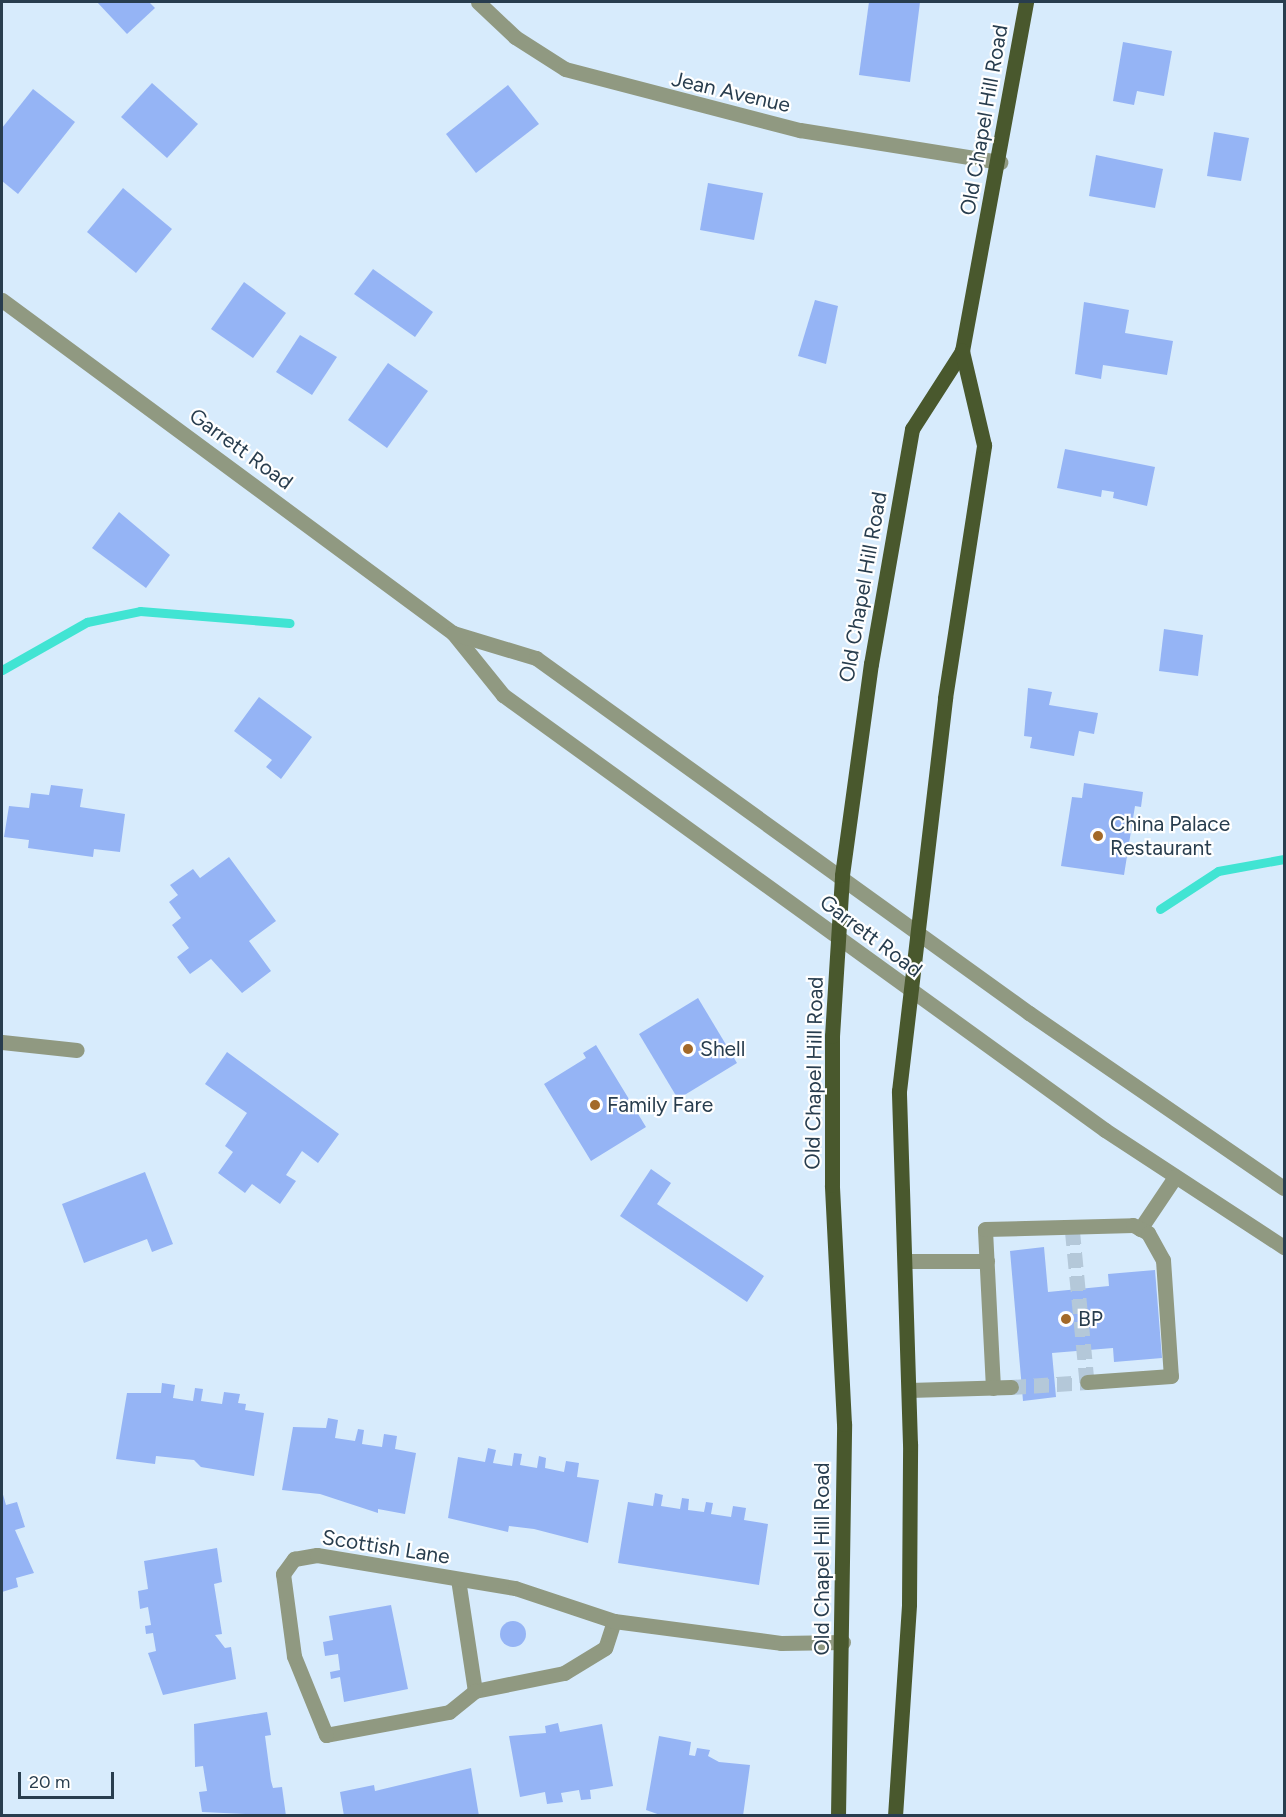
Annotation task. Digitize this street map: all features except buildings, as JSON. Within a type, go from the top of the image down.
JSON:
[{"type":"main road","name":"Old Chapel Hill Road","points":[[838,1815],[843,1642],[844,1424],[832,1185],[838,937],[842,875],[871,664],[912,429],[962,351],[1000,162],[1026,2]]},
{"type":"main road","name":"Old Chapel Hill Road","points":[[895,1815],[909,1604],[908,1261],[899,1091],[912,992],[916,929],[984,446],[962,351]]},
{"type":"street","name":"Jean Avenue","points":[[478,2],[542,57],[576,73],[800,130],[1000,162]]},
{"type":"street","name":"Garrett Road","points":[[2,300],[453,633],[503,695],[912,992],[1175,1177],[1284,1247]]},
{"type":"street","name":"Garrett Road","points":[[453,633],[536,658],[842,875],[1029,1013],[1284,1188]]},
{"type":"street","points":[[2,1042],[77,1050]]},
{"type":"street","points":[[1140,1229],[1175,1177]]},
{"type":"street","points":[[993,1388],[985,1229],[1112,1224],[1140,1229],[1157,1244],[1163,1260],[1171,1376],[1087,1382]]},
{"type":"street","points":[[908,1261],[987,1261]]},
{"type":"street","points":[[909,1390],[1011,1387]]},
{"type":"street","name":"Scottish Lane","points":[[614,1621],[605,1648],[593,1659],[564,1673],[475,1691],[449,1712],[326,1736],[284,1617],[283,1574],[294,1559],[317,1555],[558,1599],[614,1621],[761,1641],[843,1642]]},
{"type":"street","name":"Scottish Lane","points":[[458,1579],[475,1691]]},
{"type":"waterway","points":[[2,670],[87,622],[140,611],[290,623]]},
{"type":"waterway","points":[[1160,909],[1218,871],[1284,859]]},
{"type":"tunnel","points":[[1011,1387],[1087,1382],[1072,1226]]},
{"type":"place","name":"China Palace Restaurant","points":[[1098,836]]},
{"type":"place","name":"Shell","points":[[688,1049]]},
{"type":"place","name":"Family Fare","points":[[595,1105]]},
{"type":"place","name":"BP","points":[[1066,1319]]}]
